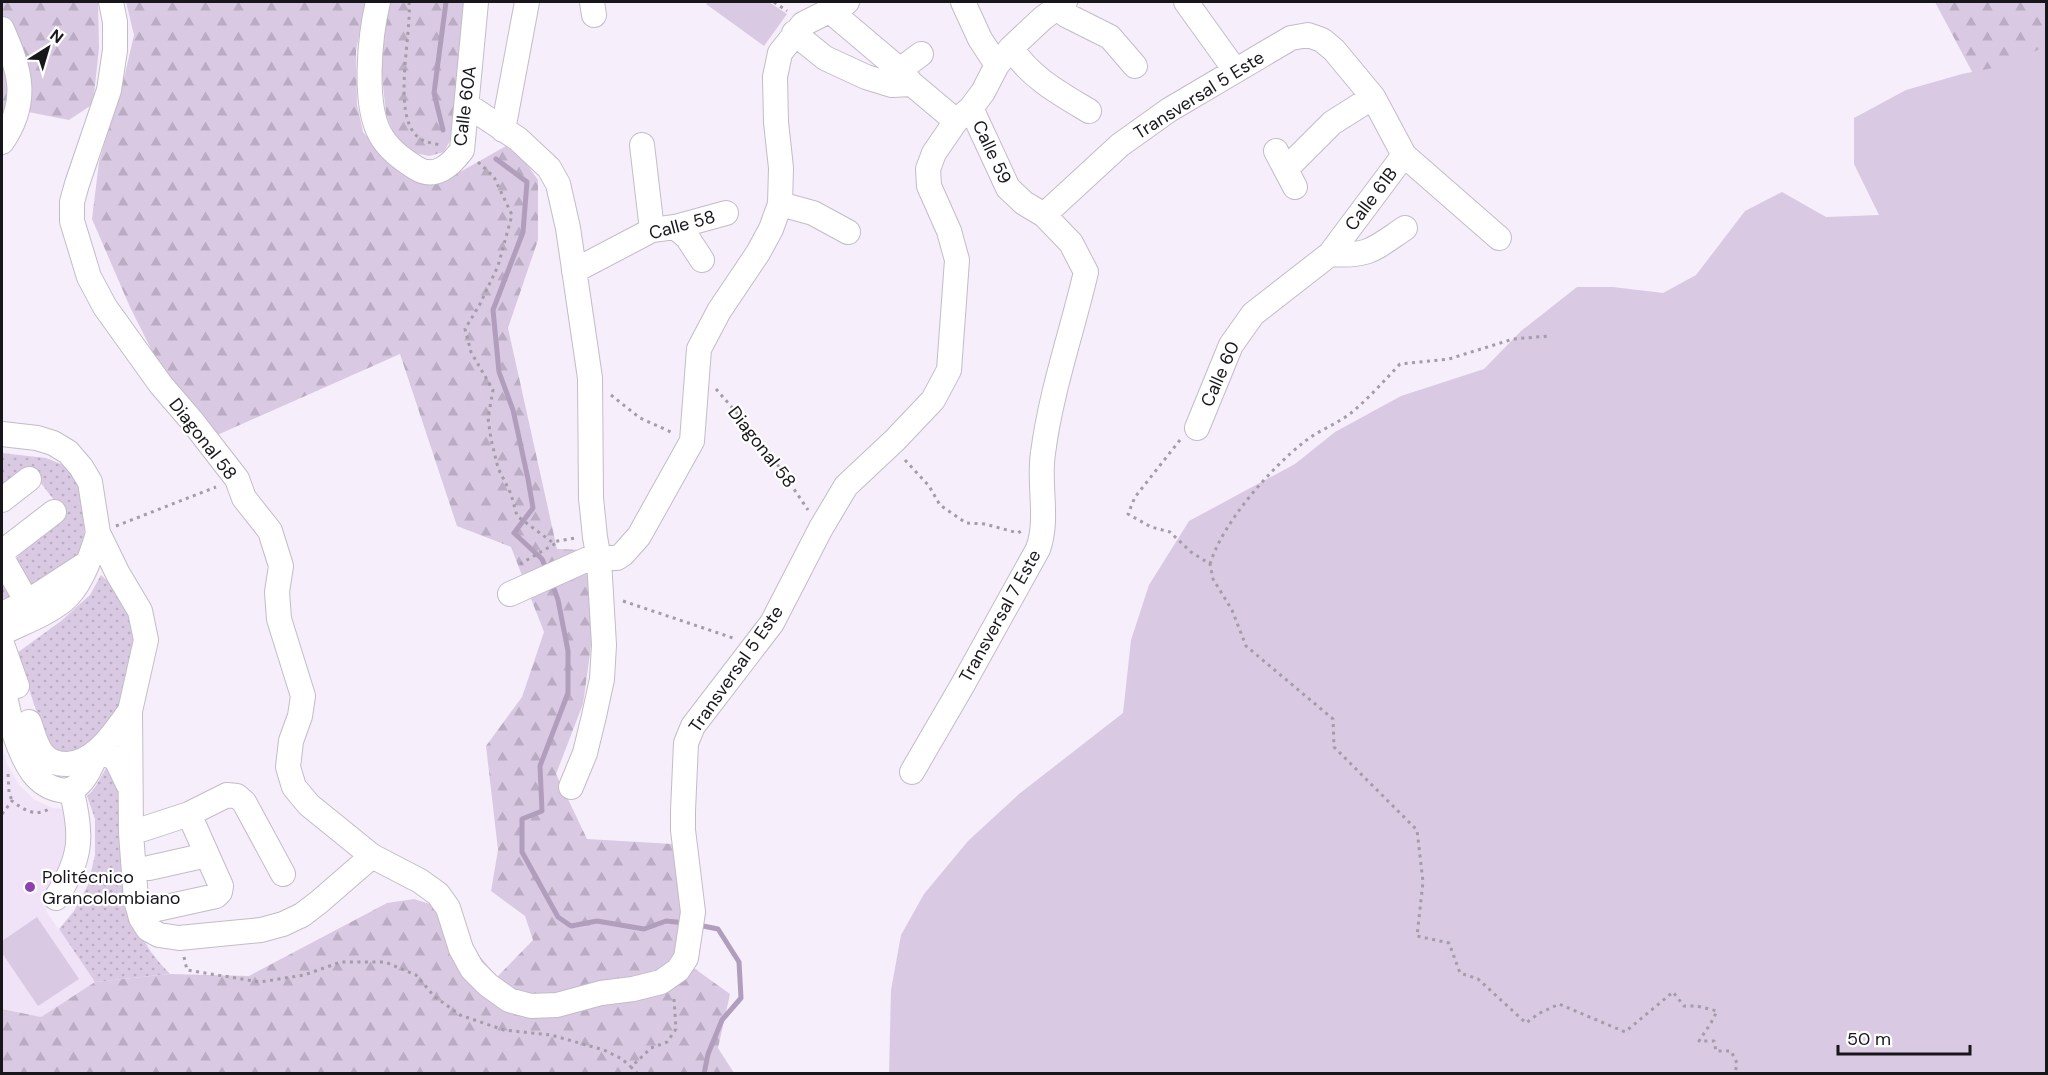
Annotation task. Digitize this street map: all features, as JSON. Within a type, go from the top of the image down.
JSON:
[{"type":"street","name":"Diagonal 58","points":[[111,2],[115,50],[113,69],[110,90],[72,202],[72,221],[77,242],[89,277],[105,307],[161,385],[237,479],[244,498],[270,531],[281,566],[277,592],[279,619],[303,696],[300,716],[291,741],[288,767],[294,787],[309,805],[372,856]]},
{"type":"street","name":"Calle 60A","points":[[378,2],[369,63],[371,101],[379,133],[393,151],[404,160],[429,173],[436,173],[447,166],[462,150],[476,2]]},
{"type":"street","points":[[503,130],[527,2]]},
{"type":"street","points":[[963,2],[981,39],[1004,56],[1019,60],[1047,87],[1089,111]]},
{"type":"street","points":[[1186,2],[1235,70]]},
{"type":"street","points":[[1061,4],[1066,15],[1110,38],[1135,66]]},
{"type":"street","name":"Transversal 5 Este","points":[[372,856],[420,881],[438,894],[448,908],[461,948],[472,969],[508,1000],[531,1006],[557,1005],[601,993],[633,989],[661,982],[678,970],[686,958],[690,943],[693,912],[683,830],[686,743],[693,726],[772,623],[821,528],[846,486],[885,450],[933,400],[949,370],[957,260],[949,231],[929,186],[928,169],[934,153],[983,92],[1004,56],[1061,4]]},
{"type":"street","points":[[597,546],[608,558],[617,558],[624,554],[639,536],[692,441],[699,349],[719,311],[763,245],[780,204],[781,168],[776,122],[775,77],[780,53],[803,24],[838,6]]},
{"type":"street","name":"Calle 59","points":[[838,6],[906,77],[963,115],[1008,189],[1024,203],[1044,215],[1071,243],[1086,272]]},
{"type":"street","points":[[2,29],[19,75],[20,89],[15,117],[2,142]]},
{"type":"street","points":[[795,33],[825,58],[892,85],[906,77],[921,54]]},
{"type":"street","name":"Transversal 5 Este","points":[[1044,215],[1120,146],[1169,110],[1291,38],[1308,35]]},
{"type":"street","name":"Calle 61B","points":[[1308,35],[1322,40],[1334,50],[1373,97],[1404,155],[1330,254]]},
{"type":"street","points":[[1286,169],[1332,123],[1373,97]]},
{"type":"street","points":[[466,105],[518,139],[549,168],[558,184],[568,228],[590,378],[591,498],[604,645],[602,679],[585,753],[571,787]]},
{"type":"street","points":[[462,150],[474,142],[503,130]]},
{"type":"street","points":[[642,145],[663,229],[687,237],[702,260]]},
{"type":"street","points":[[1404,155],[1499,238]]},
{"type":"street","points":[[780,204],[813,213],[848,232]]},
{"type":"street","name":"Calle 58","points":[[574,271],[663,229],[726,213]]},
{"type":"street","points":[[1330,254],[1352,256],[1369,252],[1405,228]]},
{"type":"street","name":"Calle 60","points":[[1197,428],[1231,345],[1253,314],[1330,254]]},
{"type":"street","name":"Transversal 7 Este","points":[[912,772],[1038,549],[1043,534],[1042,454],[1064,354],[1086,272]]},
{"type":"street","points":[[2,434],[37,438],[54,443],[68,452],[81,467],[90,482],[98,533],[135,602],[144,627],[145,647],[130,711],[130,833],[136,900],[141,918],[148,929],[159,935],[179,938],[240,933],[283,924],[302,915],[372,856]]},
{"type":"street","points":[[2,500],[28,479]]},
{"type":"street","points":[[2,552],[54,512]]},
{"type":"street","points":[[2,633],[65,599],[80,579],[98,533]]},
{"type":"street","points":[[510,594],[546,578],[597,546]]},
{"type":"street","points":[[2,558],[27,602]]},
{"type":"street","points":[[2,614],[27,602],[86,564]]},
{"type":"street","points":[[2,644],[38,748],[44,756],[59,764],[75,764],[98,750]]},
{"type":"street","points":[[2,673],[4,695],[27,762],[33,773],[52,788],[68,790],[86,777],[98,750],[130,711]]},
{"type":"street","points":[[98,750],[112,756],[119,763],[130,789]]},
{"type":"street","points":[[56,898],[68,880],[75,863],[78,838],[76,811],[68,790]]},
{"type":"street","points":[[130,833],[189,814],[228,795],[237,796],[244,802],[284,874]]},
{"type":"street","points":[[157,909],[216,896],[220,892],[221,886],[189,814]]},
{"type":"street","points":[[149,868],[207,855]]},
{"type":"path","points":[[409,2],[404,107],[410,126],[417,136],[425,141],[462,150],[484,166],[494,177],[512,215],[498,266],[465,329],[471,352],[493,390],[488,418],[498,468],[511,494],[517,516],[534,530],[552,542],[582,537],[597,546]]},
{"type":"path","points":[[1549,336],[1513,339],[1449,359],[1400,364],[1367,399],[1349,414],[1305,441],[1269,476],[1232,519],[1215,549],[1210,564],[1213,579],[1232,610],[1246,646],[1333,719],[1334,747],[1417,830],[1423,882],[1417,936],[1449,943],[1460,973],[1478,979],[1526,1023],[1538,1014],[1559,1004],[1626,1032],[1673,992],[1684,1006],[1697,1006],[1717,1011],[1698,1041],[1714,1041],[1716,1051],[1731,1051],[1737,1063],[1735,1074]]},
{"type":"path","name":"Diagonal 58","points":[[698,370],[763,443],[821,528]]},
{"type":"path","points":[[590,378],[640,418],[692,441]]},
{"type":"path","points":[[1197,428],[1180,440],[1135,497],[1128,513],[1151,527],[1170,532],[1191,552],[1210,564]]},
{"type":"path","points":[[885,450],[903,458],[929,486],[940,505],[966,523],[985,524],[1018,533],[1042,515]]},
{"type":"path","points":[[98,533],[237,479]]},
{"type":"path","points":[[520,564],[559,541]]},
{"type":"path","points":[[601,594],[755,646]]},
{"type":"path","points":[[2,814],[12,801],[24,810],[42,813],[68,790]]},
{"type":"path","points":[[179,938],[187,970],[260,982],[304,975],[341,962],[385,962],[417,975],[434,996],[460,1015],[504,1030],[551,1035],[604,1050],[622,1059],[638,1074]]},
{"type":"path","points":[[631,1067],[651,1048],[667,1042],[676,1029],[674,997]]},
{"type":"shaded area","name":"Politécnico Grancolombiano","points":[[2,746],[7,764],[19,785],[35,800],[53,808],[74,810],[72,862],[46,911],[95,982],[41,1017],[2,1009]]},
{"type":"green space","points":[[2,2],[98,2],[99,48],[93,104],[69,120],[23,111],[6,110],[2,116]]},
{"type":"green space","points":[[126,2],[366,2],[356,51],[357,105],[363,132],[386,159],[453,176],[506,146],[526,163],[538,180],[538,240],[508,328],[557,549],[582,550],[595,617],[583,704],[556,774],[587,839],[673,844],[698,914],[691,966],[730,994],[718,1048],[734,1073],[2,1073],[2,1009],[41,1017],[95,982],[170,974],[249,976],[387,903],[414,899],[433,905],[463,936],[497,977],[533,940],[525,916],[491,891],[498,850],[486,746],[522,697],[544,632],[511,547],[457,526],[400,354],[215,436],[163,373],[130,307],[92,219],[99,162],[134,35]]},
{"type":"green space","points":[[390,2],[468,2],[453,135],[444,152],[429,156],[415,153],[397,142],[386,114],[381,67],[384,27]]},
{"type":"green space","points":[[708,2],[769,2],[787,14],[764,46],[706,4]]},
{"type":"green space","points":[[1935,2],[2046,2],[2046,211]]},
{"type":"green space","points":[[2046,46],[2046,1073],[889,1073],[891,990],[901,935],[924,894],[968,841],[1019,794],[1123,713],[1131,640],[1149,585],[1189,521],[1295,464],[1335,432],[1401,396],[1484,369],[1521,331],[1577,287],[1613,287],[1663,293],[1696,275],[1745,211],[1782,192],[1826,217],[1879,215],[1854,164],[1854,118],[1906,90],[1962,74],[2003,66]]},
{"type":"green space","points":[[2,453],[46,458],[61,464],[78,479],[85,525],[83,553],[2,609],[2,572],[63,512],[28,466],[2,489]]},
{"type":"green space","points":[[101,575],[118,591],[139,634],[129,693],[92,751],[58,755],[46,740],[17,653],[61,621],[90,595]]},
{"type":"green space","points":[[109,763],[120,785],[118,810],[141,934],[148,947],[170,974],[95,982],[59,929],[74,911],[88,885],[95,855],[95,819],[87,796],[94,789]]},
{"type":"green space","points":[[37,917],[79,979],[38,1006],[2,953],[2,941]]},
{"type":"waterway","points":[[443,130],[434,93],[446,2]]},
{"type":"waterway","points":[[496,159],[527,182],[523,232],[493,310],[499,372],[513,410],[533,508],[514,533],[542,559],[547,571]]},
{"type":"waterway","points":[[552,583],[558,600],[568,651],[568,693],[540,766],[542,811],[522,819],[522,852],[558,917],[571,926],[597,921],[644,929],[666,921],[686,923]]},
{"type":"waterway","points":[[698,925],[718,929],[739,962],[741,998],[722,1020],[708,1054],[704,1074]]},
{"type":"place","name":"Politécnico Grancolombiano","points":[[30,887]]}]
